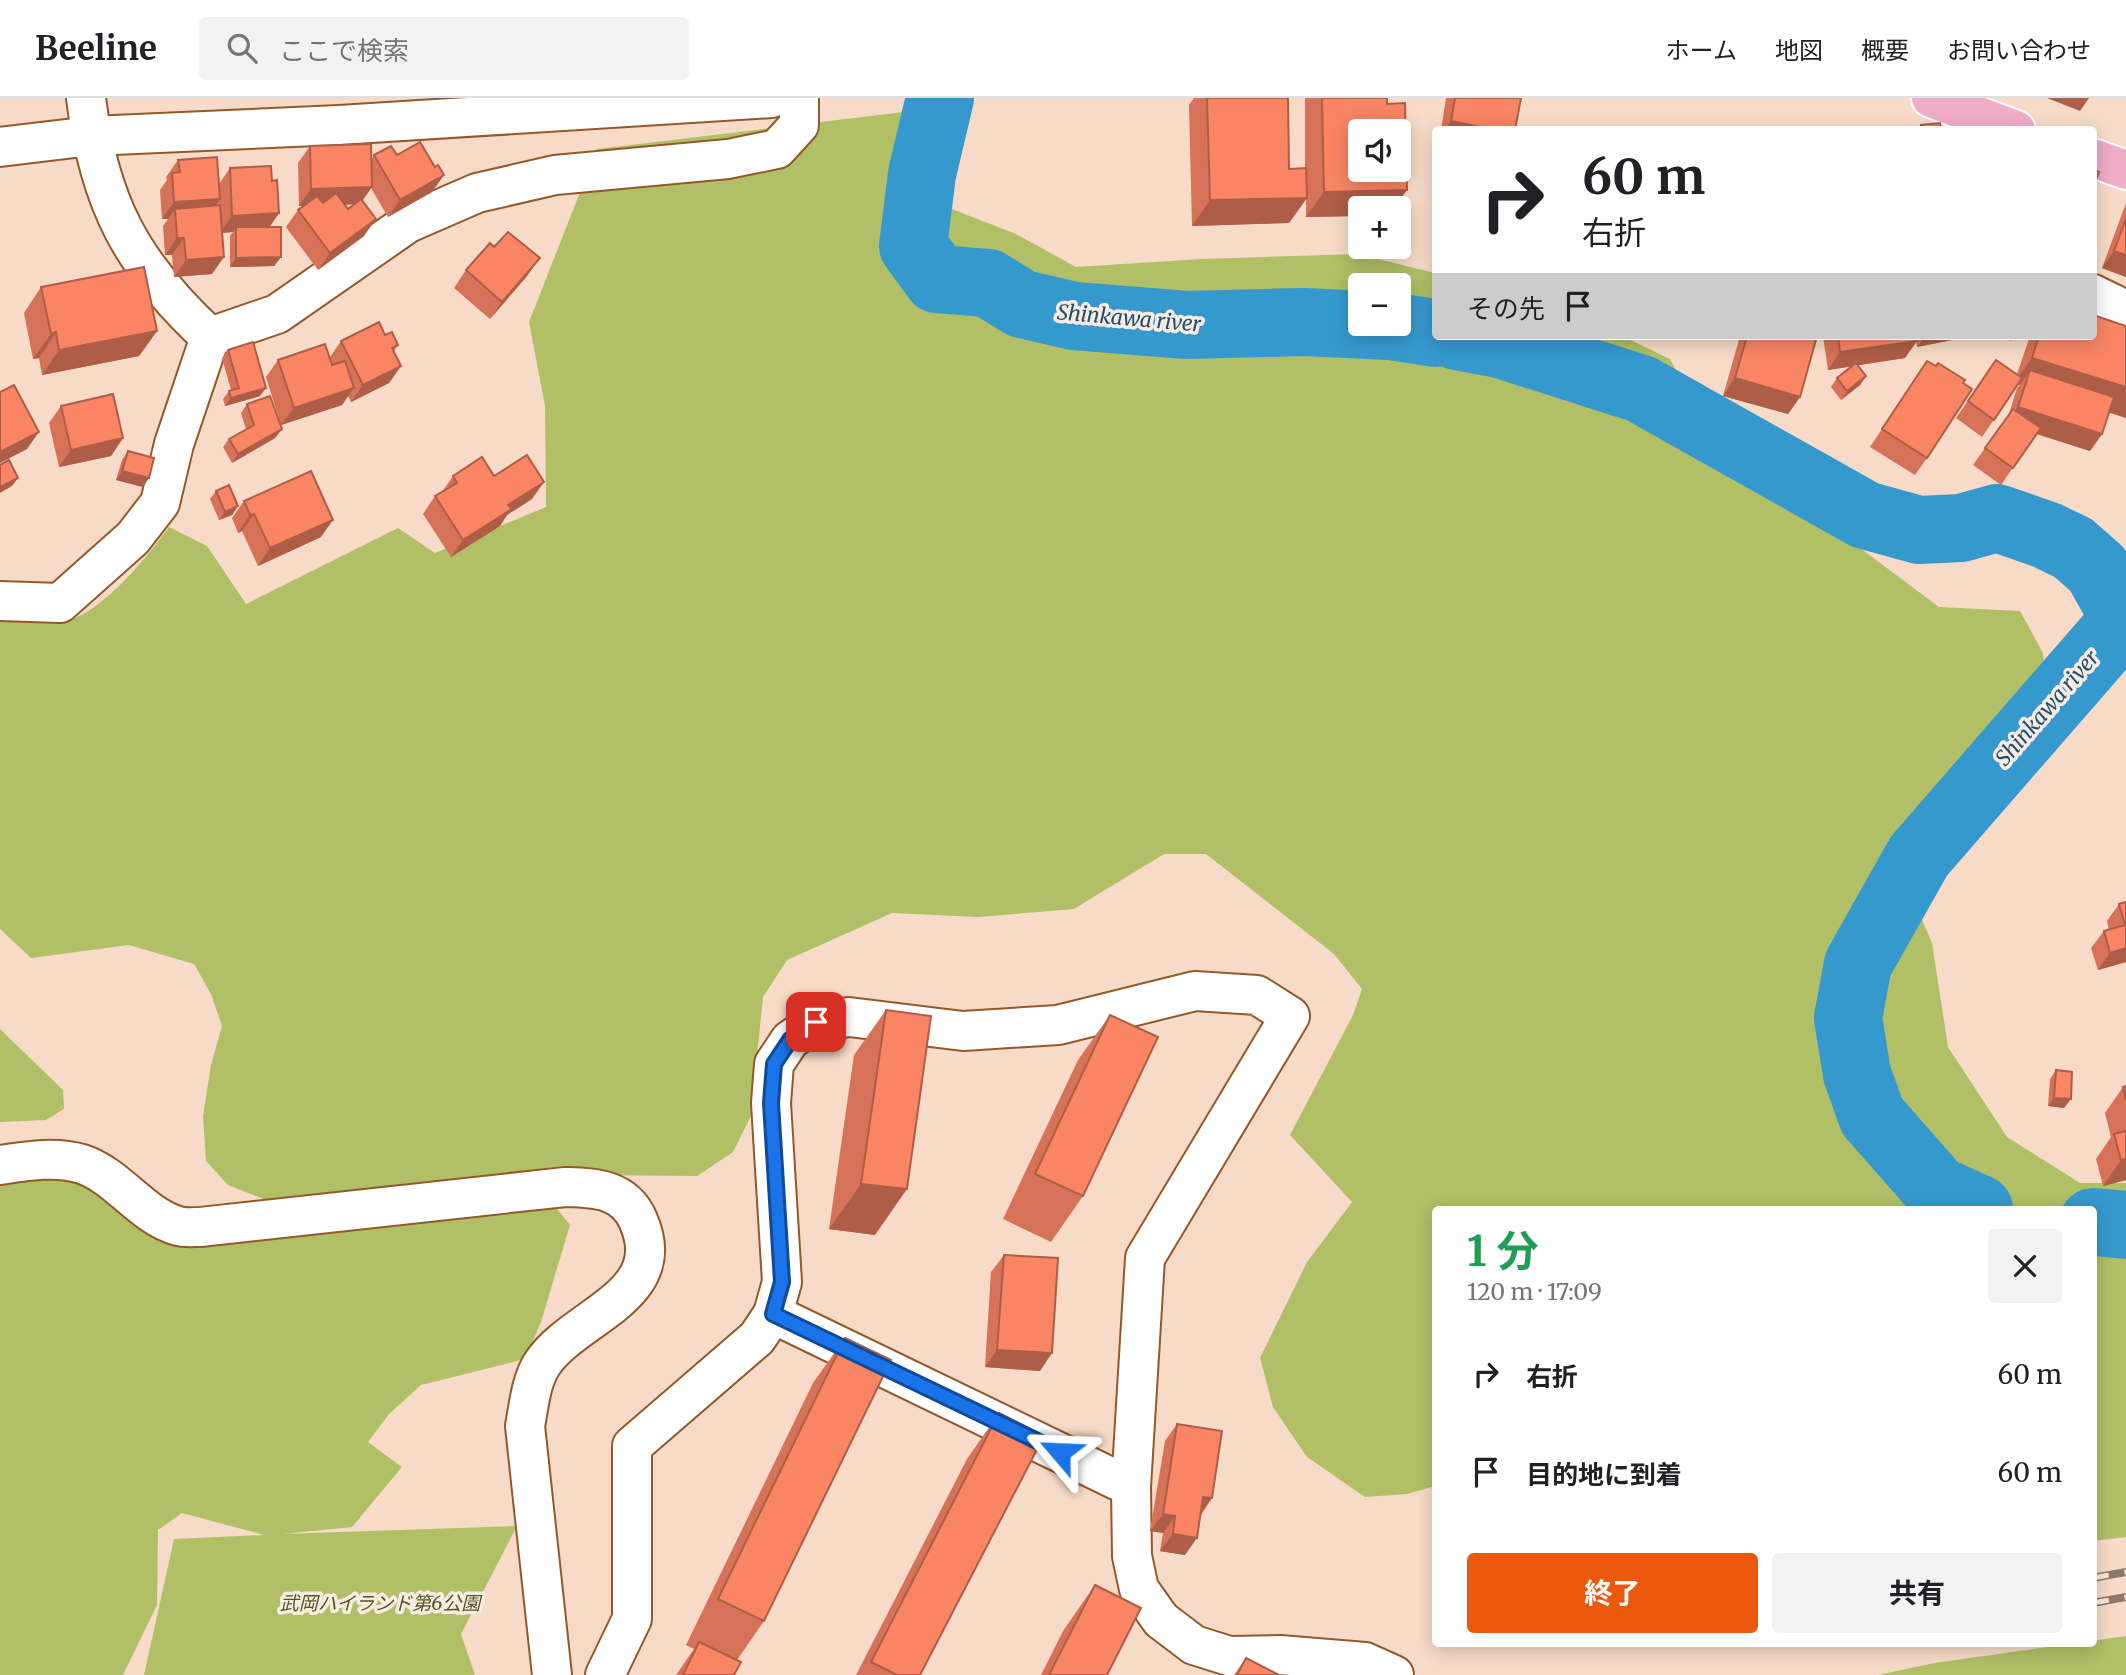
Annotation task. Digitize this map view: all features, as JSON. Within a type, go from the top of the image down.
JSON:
[{"type":"main road","points":[[1931,98],[2000,126]]},
{"type":"main road","points":[[2097,159],[2126,170]]},
{"type":"street","points":[[86,98],[91,136],[102,183],[123,233],[175,304],[210,337]]},
{"type":"street","points":[[0,147],[91,136],[339,125],[772,98]]},
{"type":"street","points":[[210,337],[277,314],[408,223],[477,193],[555,175],[728,159],[777,149],[799,125],[799,98]]},
{"type":"street","points":[[2097,296],[2126,310]]},
{"type":"street","points":[[0,601],[60,603],[133,538],[160,503],[174,444],[210,337]]},
{"type":"street","points":[[605,1675],[632,1619],[632,1446],[757,1338],[773,1314],[782,1282],[771,1103],[774,1064],[790,1040],[816,1022],[849,1017],[963,1031],[1058,1025],[1195,991],[1257,995],[1290,1016],[1144,1258],[1131,1486],[1132,1556],[1139,1589],[1161,1620],[1194,1645],[1230,1656],[1280,1655],[1365,1662],[1394,1675]]},
{"type":"street","points":[[0,1165],[54,1159],[82,1164],[107,1177],[154,1212],[178,1226],[189,1227],[565,1187],[604,1188],[622,1202],[637,1217],[642,1233],[643,1257],[635,1284],[619,1301],[565,1339],[542,1364],[532,1388],[525,1426],[552,1675]]},
{"type":"street","points":[[773,1314],[1131,1486]]},
{"type":"green space","points":[[929,109],[903,190],[1016,234],[1076,267],[1202,259],[1348,254],[1348,259],[1378,259],[1432,272],[1432,340],[1630,340],[1670,359],[1730,472],[1844,536],[1939,607],[2020,611],[2043,653],[2049,708],[1888,841],[1932,943],[1948,1047],[2007,1137],[2080,1183],[2126,1183],[2126,1537],[2097,1541],[2097,1206],[1432,1206],[1432,1487],[1407,1494],[1365,1497],[1307,1457],[1273,1407],[1260,1358],[1307,1262],[1352,1202],[1290,1135],[1353,1015],[1362,989],[1334,954],[1206,854],[1164,854],[1074,909],[978,917],[892,913],[787,960],[763,997],[751,1116],[733,1152],[697,1176],[598,1175],[276,1204],[228,1185],[206,1161],[203,1116],[211,1065],[222,1026],[211,994],[194,964],[129,945],[31,958],[0,929],[0,619],[55,623],[71,620],[87,612],[119,586],[169,527],[207,546],[246,604],[398,528],[435,553],[546,507],[545,406],[529,322],[597,149]]},
{"type":"green space","points":[[0,1029],[63,1090],[64,1109],[46,1120],[0,1122]]},
{"type":"green space","name":"武岡ハイランド第6公園","points":[[54,1173],[93,1182],[153,1227],[553,1204],[570,1225],[541,1322],[525,1359],[421,1385],[389,1414],[368,1442],[402,1467],[352,1527],[283,1534],[517,1526],[461,1634],[475,1675],[144,1675],[174,1539],[264,1535],[182,1513],[158,1530],[157,1605],[123,1675],[0,1675],[0,1178]]},
{"type":"green space","points":[[2126,1636],[2126,1675],[1878,1675],[1934,1663],[2048,1647],[2097,1647],[2097,1640]]},
{"type":"building","points":[[1207,98],[1288,98],[1289,169],[1306,168],[1307,198],[1210,200]]},
{"type":"building","points":[[1322,98],[1387,98],[1387,104],[1405,103],[1405,119],[1348,119],[1348,182],[1407,182],[1407,190],[1324,192]]},
{"type":"building","points":[[1455,98],[1521,98],[1516,126],[1475,126],[1451,121]]},
{"type":"building","points":[[1940,123],[1940,126],[1921,126]]},
{"type":"building","points":[[420,142],[435,167],[438,165],[444,175],[400,200],[374,155],[391,146],[397,155]]},
{"type":"building","points":[[371,144],[372,187],[311,189],[310,146]]},
{"type":"building","points":[[217,157],[220,199],[174,202],[172,173],[180,172],[178,160]]},
{"type":"building","points":[[271,166],[272,181],[277,180],[279,213],[232,216],[230,168]]},
{"type":"building","points":[[336,193],[348,209],[361,199],[376,219],[330,253],[298,210],[317,196],[323,203]]},
{"type":"building","points":[[220,205],[224,257],[186,260],[184,238],[177,238],[175,209]]},
{"type":"building","points":[[2126,219],[2126,255],[2114,251]]},
{"type":"building","points":[[236,227],[281,227],[281,257],[236,258]]},
{"type":"building","points":[[508,232],[540,258],[502,302],[466,270],[490,243],[494,247]]},
{"type":"building","points":[[144,267],[157,331],[59,350],[56,332],[51,334],[41,287]]},
{"type":"building","points":[[2097,316],[2126,326],[2126,387],[2032,358],[2038,340],[2097,340]]},
{"type":"building","points":[[379,322],[385,335],[392,332],[398,345],[392,348],[401,366],[363,385],[341,341]]},
{"type":"building","points":[[1746,340],[1816,340],[1800,397],[1735,378]]},
{"type":"building","points":[[1838,340],[1917,341],[1840,352]]},
{"type":"building","points":[[253,342],[266,388],[231,398],[229,391],[239,388],[228,350]]},
{"type":"building","points":[[325,344],[332,365],[345,361],[354,388],[294,408],[278,360]]},
{"type":"building","points":[[1996,360],[2022,378],[1994,420],[1968,401]]},
{"type":"building","points":[[1927,361],[1936,366],[1938,363],[1965,380],[1963,383],[1972,389],[1927,458],[1882,429]]},
{"type":"building","points":[[1856,363],[1866,376],[1847,391],[1837,378]]},
{"type":"building","points":[[2030,370],[2114,397],[2102,434],[2018,407]]},
{"type":"building","points":[[14,385],[39,432],[0,452],[0,392]]},
{"type":"building","points":[[113,394],[123,438],[71,450],[61,406]]},
{"type":"building","points":[[270,396],[282,429],[238,454],[229,439],[254,425],[247,404]]},
{"type":"building","points":[[2013,409],[2041,428],[2013,468],[1985,448]]},
{"type":"building","points":[[128,451],[154,458],[149,478],[122,471]]},
{"type":"building","points":[[527,455],[544,482],[508,505],[512,509],[463,540],[435,496],[457,483],[453,476],[482,457],[494,476]]},
{"type":"building","points":[[9,460],[18,478],[0,487],[0,465]]},
{"type":"building","points":[[311,471],[333,520],[270,548],[254,514],[250,515],[244,501]]},
{"type":"building","points":[[229,485],[238,506],[225,512],[216,491]]},
{"type":"building","points":[[2126,902],[2126,948],[2110,953],[2104,931],[2125,925],[2119,904]]},
{"type":"building","points":[[886,1010],[931,1016],[907,1189],[861,1184]]},
{"type":"building","points":[[1110,1015],[1158,1037],[1083,1196],[1035,1174]]},
{"type":"building","points":[[2056,1070],[2072,1072],[2071,1099],[2054,1098]]},
{"type":"building","points":[[2126,1131],[2126,1159],[2121,1160],[2114,1134]]},
{"type":"building","points":[[1004,1255],[1058,1258],[1052,1353],[997,1350]]},
{"type":"building","points":[[845,1338],[891,1360],[764,1621],[718,1599]]},
{"type":"building","points":[[999,1413],[1044,1436],[920,1675],[897,1675],[871,1662]]},
{"type":"building","points":[[1177,1424],[1222,1431],[1212,1498],[1203,1497],[1197,1538],[1173,1534],[1175,1516],[1163,1514]]},
{"type":"building","points":[[1095,1585],[1141,1608],[1107,1675],[1049,1675]]},
{"type":"building","points":[[699,1642],[741,1662],[734,1675],[683,1675]]},
{"type":"building","points":[[1246,1658],[1279,1675],[1237,1675]]},
{"type":"waterway","name":"Shinkawa river","points":[[940,98],[922,174],[913,246],[937,279],[988,283],[1022,304],[1074,316],[1187,325],[1304,322],[1390,326],[1432,333]]},
{"type":"waterway","name":"Shinkawa river","points":[[1478,340],[1500,344],[1641,389],[1865,515],[1919,530],[1961,528],[1997,518],[2046,535],[2073,548],[2097,569],[2125,619],[1919,856],[1858,964],[1848,1018],[1857,1074],[1872,1116],[1937,1190],[1972,1206]]},
{"type":"waterway","name":"Shinkawa river","points":[[2097,1222],[2126,1225]]},
{"type":"railway","points":[[2097,1577],[2126,1572]]},
{"type":"railway","points":[[2097,1602],[2126,1597]]},
{"type":"route","points":[[816,1022],[790,1040],[774,1064],[771,1103],[782,1282],[773,1314],[1060,1452]]}]
